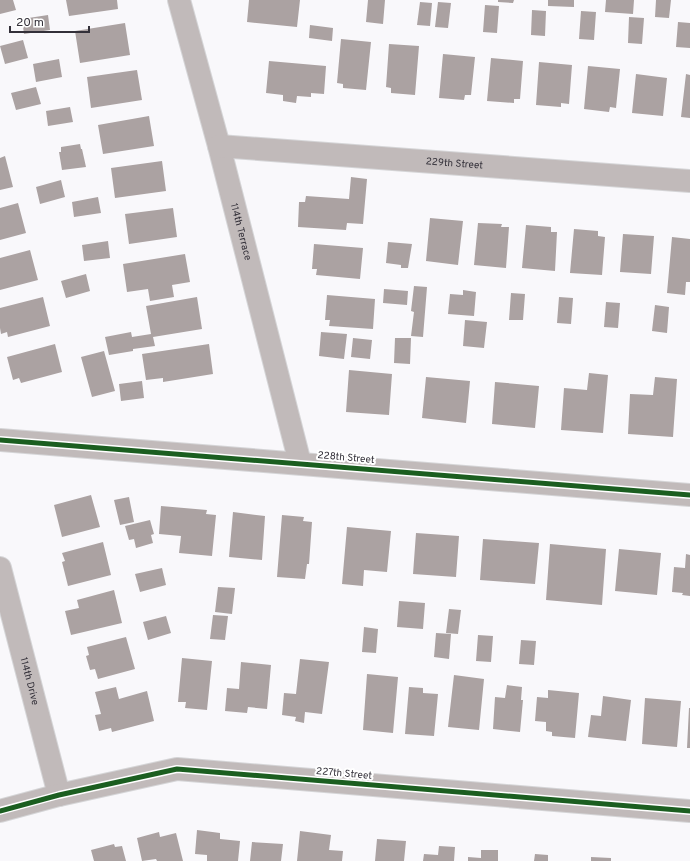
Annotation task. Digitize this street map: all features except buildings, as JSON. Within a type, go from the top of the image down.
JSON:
[{"type":"street","name":"114th Terrace","points":[[179,0],[300,464]]},
{"type":"street","name":"229th Street","points":[[218,146],[690,181]]},
{"type":"street","name":"228th Street","points":[[0,440],[690,495]]},
{"type":"street","name":"114th Drive","points":[[0,568],[59,795]]},
{"type":"street","name":"227th Street","points":[[0,811],[59,795],[177,769],[690,811]]},
{"type":"cycle path","points":[[0,440],[690,495]]},
{"type":"cycle path","points":[[0,811],[59,795],[177,769],[690,811]]}]
